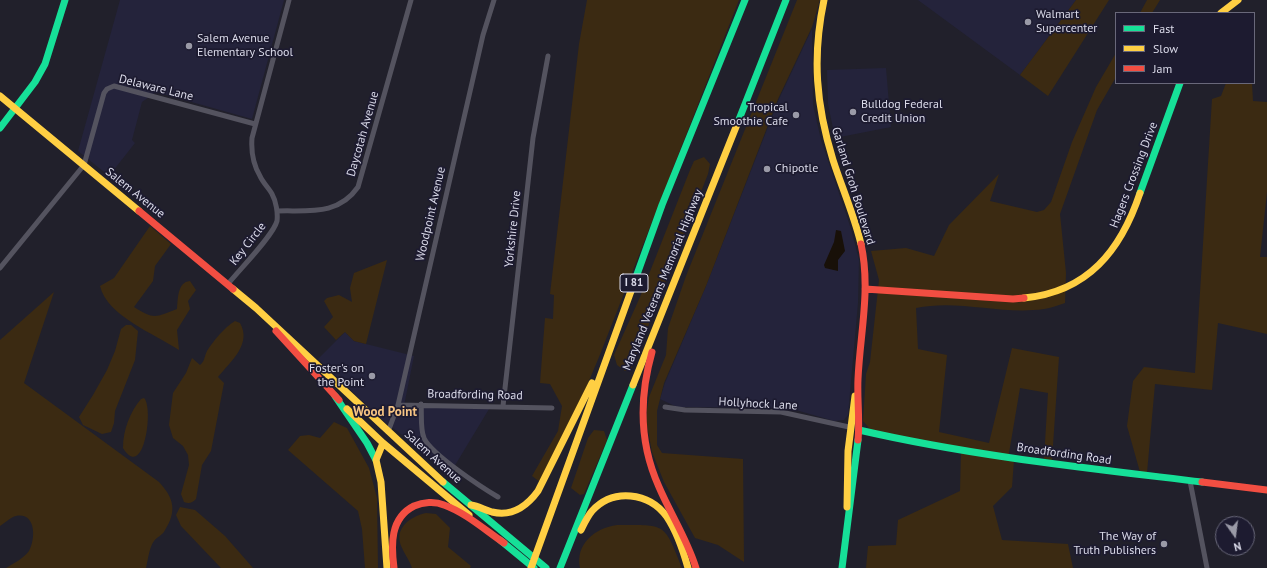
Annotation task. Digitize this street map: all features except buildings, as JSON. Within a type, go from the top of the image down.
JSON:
[{"type":"main road","points":[[0,128],[35,82],[45,64],[65,0]]},
{"type":"main road","name":"Maryland Veterans Memorial Highway","points":[[531,568],[662,205],[745,0]]},
{"type":"main road","name":"Maryland Veterans Memorial Highway","points":[[560,568],[786,0]]},
{"type":"main road","name":"Garland Groh Boulevard","points":[[824,0],[816,47],[818,100],[828,145],[860,242],[864,259],[865,289],[858,380],[859,430],[853,493],[842,568]]},
{"type":"main road","points":[[1222,12],[1238,0]]},
{"type":"main road","name":"Hagers Crossing Drive","points":[[865,289],[1013,299],[1047,295],[1080,281],[1096,270],[1107,258],[1125,233],[1180,84]]},
{"type":"main road","name":"Salem Avenue","points":[[0,96],[256,308],[388,432],[546,568]]},
{"type":"main road","points":[[676,278],[646,375],[641,406],[641,421],[646,453],[652,471],[686,537],[696,568]]},
{"type":"main road","name":"Salem Avenue","points":[[256,308],[335,396],[383,443],[534,568]]},
{"type":"main road","points":[[471,505],[480,506],[491,512],[508,513],[522,508],[534,498],[582,405],[615,334]]},
{"type":"main road","name":"Garland Groh Boulevard","points":[[848,521],[847,470],[849,427],[858,380]]},
{"type":"main road","points":[[335,396],[367,443],[376,460],[382,489],[387,568]]},
{"type":"main road","points":[[847,470],[859,430],[854,400]]},
{"type":"main road","name":"Broadfording Road","points":[[859,430],[898,439],[1019,459],[1267,490]]},
{"type":"main road","points":[[376,460],[388,432]]},
{"type":"main road","points":[[560,568],[592,510],[608,499],[627,495],[646,499],[660,509],[673,528],[688,568]]},
{"type":"main road","points":[[394,568],[392,540],[395,523],[405,511],[420,504],[443,504],[504,543]]},
{"type":"street","points":[[277,212],[272,194],[260,176],[252,157],[252,138],[289,0]]},
{"type":"street","name":"Daycotah Avenue","points":[[277,212],[332,208],[347,200],[358,187],[411,0]]},
{"type":"street","name":"Woodpoint Avenue","points":[[388,432],[398,405],[481,43],[494,0]]},
{"type":"street","name":"Yorkshire Drive","points":[[503,406],[533,138],[548,56]]},
{"type":"street","name":"Delaware Lane","points":[[84,165],[104,93],[107,89],[114,86],[255,124]]},
{"type":"street","points":[[0,268],[84,165]]},
{"type":"street","name":"Key Circle","points":[[228,284],[274,228],[277,212]]},
{"type":"street","points":[[421,404],[422,429],[428,444],[484,488],[498,497]]},
{"type":"street","name":"Broadfording Road","points":[[398,405],[421,404],[552,408]]},
{"type":"street","name":"Hollyhock Lane","points":[[665,407],[685,410],[781,412],[849,427]]},
{"type":"street","points":[[1190,481],[1207,568]]},
{"type":"shaded area","name":"Salem Avenue Elementary School","points":[[120,0],[284,0],[252,119],[156,92],[142,102],[132,140],[135,143],[109,176],[78,151]]},
{"type":"shaded area","points":[[587,0],[739,0],[599,357],[578,407],[540,482],[532,476],[558,431],[562,406],[550,384],[540,383],[545,318],[553,319],[554,295],[550,294],[579,44]]},
{"type":"shaded area","points":[[797,0],[820,0],[812,27],[778,99],[706,286],[664,383],[657,411],[657,445],[662,453],[743,459],[744,562],[718,545],[695,538],[664,482],[652,452],[647,425],[647,410],[649,397],[666,355],[668,328],[686,276]]},
{"type":"shaded area","points":[[918,0],[1076,0],[1020,75]]},
{"type":"shaded area","points":[[1076,0],[1109,0],[1048,96],[1020,75]]},
{"type":"shaded area","points":[[1147,0],[1160,0],[1153,12],[1141,12]]},
{"type":"shaded area","points":[[812,29],[813,105],[821,140],[851,229],[859,260],[858,303],[848,415],[844,420],[834,421],[796,410],[778,408],[677,407],[660,399],[665,383],[706,286],[779,99]]},
{"type":"shaded area","points":[[1115,55],[1115,79],[1097,110],[1060,214],[1066,273],[1065,303],[1047,309],[1028,310],[948,305],[916,308],[918,349],[947,355],[939,432],[989,443],[1012,348],[1059,357],[1052,460],[1044,459],[1048,393],[1020,388],[1008,459],[1014,460],[1012,487],[993,506],[1002,540],[1068,544],[1073,568],[866,568],[868,546],[896,545],[898,520],[960,491],[961,451],[876,436],[863,421],[866,374],[870,362],[879,280],[871,251],[906,248],[934,256],[949,225],[999,174],[990,201],[1037,212],[1044,210],[1051,202],[1072,142],[1096,87]]},
{"type":"shaded area","points":[[886,68],[891,127],[835,138],[828,104],[827,70]]},
{"type":"shaded area","points":[[1226,84],[1252,84],[1253,101],[1267,102],[1267,192],[1260,257],[1267,257],[1267,334],[1218,323],[1212,390],[1155,384],[1147,473],[1140,472],[1127,426],[1133,381],[1144,367],[1195,373],[1212,99],[1221,96]]},
{"type":"shaded area","points":[[704,157],[710,164],[708,174],[631,370],[625,371],[617,365],[614,355],[640,297],[694,161]]},
{"type":"shaded area","points":[[150,226],[171,244],[155,266],[153,281],[134,307],[146,314],[155,316],[177,309],[180,288],[186,282],[190,281],[196,290],[188,301],[190,309],[177,330],[179,350],[122,315],[104,297],[100,286],[114,278]]},
{"type":"shaded area","points":[[836,230],[841,231],[845,251],[838,260],[838,271],[825,268],[824,265],[834,242]]},
{"type":"shaded area","points":[[387,260],[366,344],[354,341],[345,332],[336,340],[324,327],[333,317],[324,301],[327,298],[339,295],[352,302],[350,288],[354,273]]},
{"type":"shaded area","points":[[54,292],[24,383],[159,482],[168,494],[172,505],[171,517],[164,532],[152,544],[146,568],[6,568],[27,554],[33,540],[33,528],[31,522],[23,516],[16,516],[0,526],[0,340]]},
{"type":"shaded area","points":[[235,321],[240,323],[243,331],[242,345],[234,358],[218,377],[224,383],[211,451],[202,465],[196,499],[190,503],[186,503],[184,502],[181,494],[189,465],[188,455],[183,446],[173,438],[169,425],[173,393],[186,373],[192,358],[200,365],[204,360],[207,351],[216,339]]},
{"type":"shaded area","points":[[126,325],[131,325],[138,331],[135,360],[115,411],[114,423],[111,432],[102,434],[83,425],[79,417],[107,370],[115,351],[121,329]]},
{"type":"shaded area","points":[[345,332],[354,341],[414,356],[404,406],[489,409],[451,472],[381,419],[318,359]]},
{"type":"shaded area","points":[[144,398],[147,404],[148,414],[145,439],[142,449],[137,456],[130,456],[123,448],[126,428],[134,410],[141,399]]},
{"type":"shaded area","points":[[334,422],[347,428],[369,468],[377,498],[378,568],[365,568],[362,529],[358,511],[288,450],[300,436],[309,435],[320,438]]},
{"type":"shaded area","points":[[594,430],[604,431],[607,440],[584,494],[580,495],[571,488],[588,438]]},
{"type":"shaded area","points":[[180,507],[195,510],[225,536],[253,568],[221,568],[181,526],[176,515]]},
{"type":"shaded area","points":[[426,513],[436,514],[450,528],[448,547],[471,566],[470,568],[412,568],[402,548],[400,541],[401,530],[404,525],[414,517]]},
{"type":"shaded area","points":[[617,525],[645,525],[654,526],[661,529],[671,542],[682,568],[580,568],[579,559],[588,539],[601,530]]},
{"type":"traffic: fast","points":[[0,128],[35,82],[45,64],[65,0]]},
{"type":"traffic: fast","points":[[631,291],[662,205],[745,0]]},
{"type":"traffic: fast","points":[[738,122],[786,0]]},
{"type":"traffic: fast","points":[[1140,193],[1180,84]]},
{"type":"traffic: fast","points":[[560,568],[633,385]]},
{"type":"traffic: fast","points":[[335,396],[367,443],[376,460]]},
{"type":"traffic: fast","points":[[859,430],[987,454],[1202,482]]},
{"type":"traffic: fast","points":[[842,568],[858,440]]},
{"type":"traffic: fast","points":[[443,482],[546,568]]},
{"type":"traffic: fast","points":[[500,540],[534,568]]},
{"type":"traffic: slow","points":[[824,0],[820,21],[817,61],[823,120],[833,160],[861,244]]},
{"type":"traffic: slow","points":[[1222,12],[1238,0]]},
{"type":"traffic: slow","points":[[0,96],[139,211]]},
{"type":"traffic: slow","points":[[633,385],[738,122]]},
{"type":"traffic: slow","points":[[1024,298],[1047,294],[1066,287],[1084,277],[1099,265],[1112,250],[1123,233],[1140,193]]},
{"type":"traffic: slow","points":[[233,289],[256,308],[443,482]]},
{"type":"traffic: slow","points":[[531,568],[631,291]]},
{"type":"traffic: slow","points":[[471,505],[492,512],[506,513],[512,512],[524,506],[534,496],[538,491],[592,383]]},
{"type":"traffic: slow","points":[[847,507],[848,451],[855,396]]},
{"type":"traffic: slow","points":[[347,409],[383,443],[469,515]]},
{"type":"traffic: slow","points":[[383,443],[376,460],[381,482],[387,568]]},
{"type":"traffic: slow","points":[[581,530],[590,513],[610,499],[620,496],[641,498],[651,502],[667,517],[679,541],[688,568]]},
{"type":"traffic: jam","points":[[139,211],[233,289]]},
{"type":"traffic: jam","points":[[858,440],[858,379],[865,295],[864,261],[861,244]]},
{"type":"traffic: jam","points":[[865,289],[1013,299],[1024,298]]},
{"type":"traffic: jam","points":[[276,331],[339,400]]},
{"type":"traffic: jam","points":[[652,352],[643,403],[643,420],[648,454],[652,470],[659,487],[688,547],[696,568]]},
{"type":"traffic: jam","points":[[1202,482],[1267,490]]},
{"type":"traffic: jam","points":[[394,568],[392,550],[396,525],[406,511],[414,506],[429,502],[452,508],[468,517],[504,543]]},
{"type":"place","name":"Walmart Supercenter","points":[[1028,22]]},
{"type":"place","name":"Salem Avenue Elementary School","points":[[189,46]]},
{"type":"place","name":"Bulldog Federal Credit Union","points":[[853,112]]},
{"type":"place","name":"Tropical Smoothie Cafe","points":[[796,115]]},
{"type":"place","name":"Chipotle","points":[[767,169]]},
{"type":"place","name":"Foster's on the Point","points":[[372,376]]},
{"type":"place","name":"The Way of Truth Publishers","points":[[1164,544]]},
{"type":"district","name":"Wood Point","points":[[385,412]]}]
